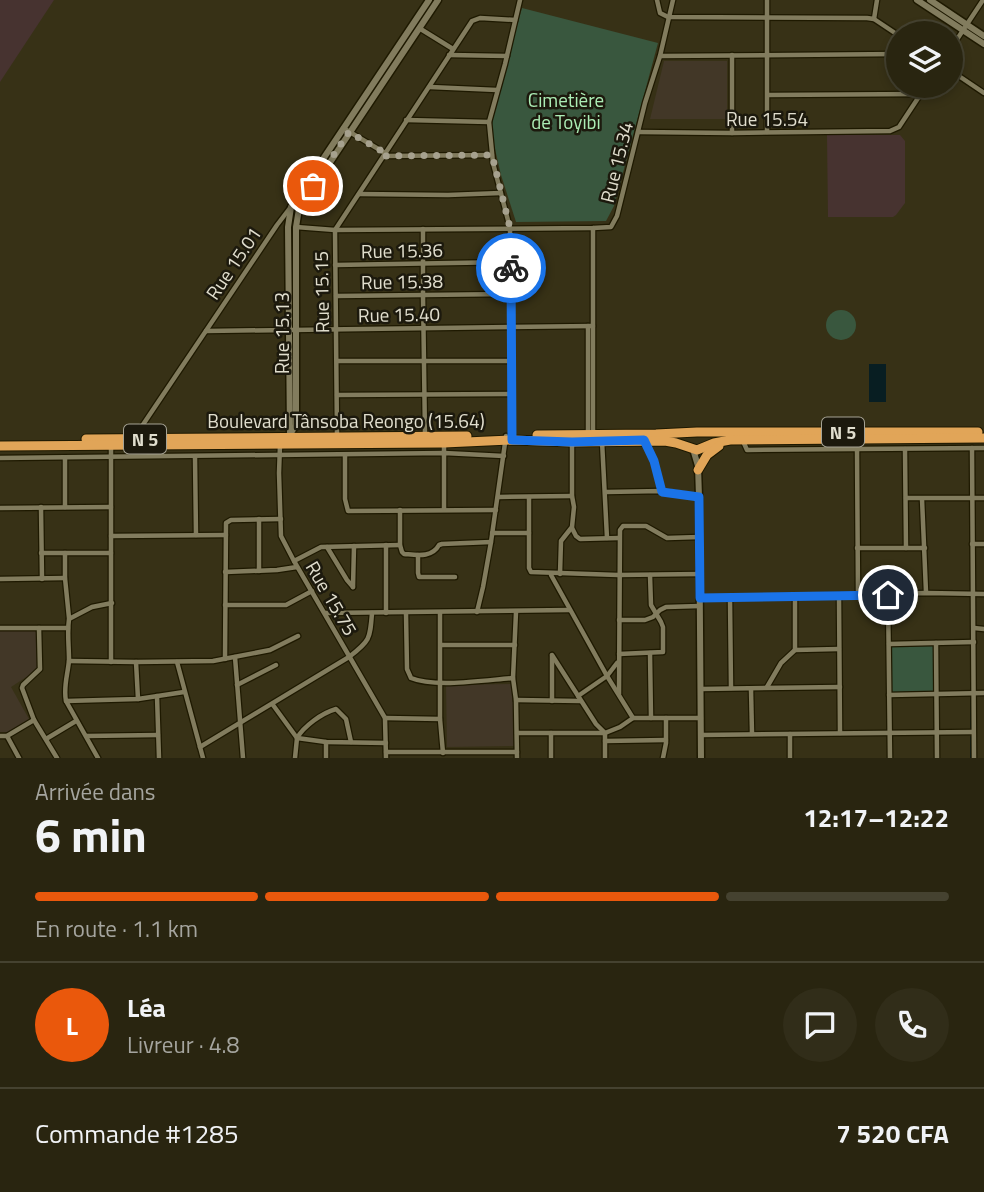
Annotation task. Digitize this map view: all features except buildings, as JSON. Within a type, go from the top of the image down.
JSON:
[{"type":"highway","name":"Boulevard Tânsoba Reongo (15.64)","points":[[0,440],[595,438],[698,433],[984,432]]},
{"type":"highway","points":[[698,433],[707,439],[698,448],[688,441],[698,433]]},
{"type":"highway","name":"N 5","points":[[0,446],[280,445],[444,448],[509,438],[572,442],[595,438],[665,440],[698,448],[739,440],[984,438]]},
{"type":"highway","points":[[698,468],[711,450],[739,440]]},
{"type":"highway","points":[[676,443],[691,455],[698,468]]},
{"type":"main road","name":"Rue 15.01","points":[[292,227],[301,204],[429,0]]},
{"type":"main road","name":"Rue 15.01","points":[[292,207],[438,0]]},
{"type":"main road","points":[[917,0],[984,36]]},
{"type":"main road","points":[[930,0],[984,44]]},
{"type":"main road","points":[[292,207],[292,227]]},
{"type":"main road","name":"Rue 15.13","points":[[290,437],[296,425],[292,227]]},
{"type":"main road","points":[[280,445],[290,437]]},
{"type":"main road","points":[[698,448],[701,758]]},
{"type":"street","points":[[477,612],[509,438],[512,394],[510,228],[492,155],[489,122],[520,0]]},
{"type":"street","points":[[657,0],[659,12],[668,17],[874,19],[886,27]]},
{"type":"street","name":"Rue 15.34","points":[[607,538],[606,492],[595,438],[591,326],[593,228],[611,227],[614,224],[673,0]]},
{"type":"street","points":[[767,0],[767,132]]},
{"type":"street","points":[[874,19],[877,0]]},
{"type":"street","points":[[963,31],[984,0]]},
{"type":"street","name":"Rue 15.15","points":[[337,437],[335,230],[474,20],[515,20]]},
{"type":"street","points":[[419,28],[453,49]]},
{"type":"street","points":[[660,56],[886,54]]},
{"type":"street","points":[[449,55],[507,56]]},
{"type":"street","points":[[732,55],[732,133]]},
{"type":"street","points":[[963,79],[984,93]]},
{"type":"street","points":[[429,87],[497,90]]},
{"type":"street","points":[[768,95],[886,94]]},
{"type":"street","name":"Rue 15.54","points":[[638,132],[890,131],[896,129],[918,98]]},
{"type":"street","points":[[406,120],[489,122]]},
{"type":"street","points":[[346,130],[384,155],[492,155]]},
{"type":"street","points":[[358,194],[501,193]]},
{"type":"street","name":"Rue 15.01","points":[[134,439],[277,225],[292,207]]},
{"type":"street","points":[[292,227],[335,230],[593,228]]},
{"type":"street","points":[[423,229],[425,437]]},
{"type":"street","name":"Rue 15.36","points":[[335,265],[511,262]]},
{"type":"street","name":"Rue 15.38","points":[[336,296],[511,294]]},
{"type":"street","name":"Rue 15.40","points":[[206,331],[591,326]]},
{"type":"street","points":[[337,361],[511,361]]},
{"type":"street","points":[[337,395],[512,394]]},
{"type":"street","points":[[644,440],[654,461],[662,492]]},
{"type":"street","points":[[739,440],[747,450],[984,448]]},
{"type":"street","points":[[572,442],[572,527],[576,536],[580,539],[619,538]]},
{"type":"street","name":"Rue 15.75","points":[[280,445],[281,536],[385,718],[386,755]]},
{"type":"street","points":[[111,446],[111,662]]},
{"type":"street","points":[[0,458],[345,455],[444,448],[504,456]]},
{"type":"street","points":[[444,448],[444,509]]},
{"type":"street","points":[[972,448],[974,758]]},
{"type":"street","points":[[857,449],[858,595]]},
{"type":"street","points":[[905,449],[905,548]]},
{"type":"street","points":[[345,455],[345,499],[348,511],[496,510]]},
{"type":"street","points":[[195,457],[197,535]]},
{"type":"street","points":[[65,458],[65,507]]},
{"type":"street","points":[[606,492],[662,492],[699,497]]},
{"type":"street","points":[[498,497],[572,496]]},
{"type":"street","points":[[529,497],[530,570],[534,573],[700,574]]},
{"type":"street","points":[[905,498],[984,498]]},
{"type":"street","points":[[922,499],[926,593]]},
{"type":"street","points":[[41,507],[42,579]]},
{"type":"street","points":[[0,508],[111,507]]},
{"type":"street","points":[[400,510],[400,545],[404,554],[433,553],[442,544],[491,542]]},
{"type":"street","points":[[258,519],[259,571]]},
{"type":"street","points":[[225,659],[226,523],[229,520],[281,519]]},
{"type":"street","points":[[618,694],[620,530],[623,526],[649,527],[664,537],[699,537]]},
{"type":"street","points":[[560,574],[561,541],[572,527]]},
{"type":"street","points":[[492,533],[529,533]]},
{"type":"street","points":[[111,536],[226,535]]},
{"type":"street","points":[[972,544],[984,544]]},
{"type":"street","points":[[327,547],[353,587],[354,545]]},
{"type":"street","points":[[386,545],[386,613]]},
{"type":"street","points":[[294,561],[310,551],[327,547],[400,545]]},
{"type":"street","points":[[857,548],[925,548]]},
{"type":"street","points":[[41,553],[111,553]]},
{"type":"street","points":[[65,553],[69,661],[64,692],[76,721],[98,758]]},
{"type":"street","points":[[418,555],[419,577],[455,577]]},
{"type":"street","points":[[225,572],[298,567]]},
{"type":"street","points":[[551,574],[607,676],[634,718]]},
{"type":"street","points":[[618,654],[662,653],[664,649],[663,628],[651,605],[650,575]]},
{"type":"street","points":[[0,579],[65,578]]},
{"type":"street","points":[[225,605],[286,605],[312,591]]},
{"type":"street","points":[[619,620],[645,620],[666,607],[730,598],[984,594]]},
{"type":"street","points":[[839,595],[841,733]]},
{"type":"street","points":[[888,595],[890,758]]},
{"type":"street","points":[[794,596],[795,650]]},
{"type":"street","points":[[730,598],[731,688]]},
{"type":"street","points":[[69,619],[93,607],[112,603]]},
{"type":"street","points":[[325,614],[570,610]]},
{"type":"street","points":[[386,755],[517,755],[513,678],[516,612]]},
{"type":"street","points":[[200,747],[349,657],[369,638],[372,613]]},
{"type":"street","points":[[405,613],[407,669],[409,676],[415,680],[441,682],[513,678]]},
{"type":"street","points":[[440,613],[440,719],[443,753]]},
{"type":"street","points":[[0,628],[68,628]]},
{"type":"street","points":[[39,628],[40,670],[22,688],[34,720],[57,758]]},
{"type":"street","points":[[974,628],[984,629]]},
{"type":"street","points":[[69,661],[177,662],[225,659],[275,648],[298,636]]},
{"type":"street","points":[[888,644],[974,642]]},
{"type":"street","points":[[936,643],[937,758]]},
{"type":"street","points":[[441,645],[515,645]]},
{"type":"street","points":[[767,688],[781,663],[795,650],[839,649]]},
{"type":"street","points":[[650,653],[651,718]]},
{"type":"street","points":[[552,701],[552,655],[596,724],[605,733],[605,758]]},
{"type":"street","points":[[236,657],[243,758]]},
{"type":"street","points":[[136,662],[138,699]]},
{"type":"street","points":[[177,662],[203,758]]},
{"type":"street","points":[[516,700],[552,701],[579,698],[607,676],[618,662]]},
{"type":"street","points":[[237,685],[275,665]]},
{"type":"street","points":[[701,690],[840,687]]},
{"type":"street","points":[[751,689],[752,734]]},
{"type":"street","points":[[66,701],[138,699],[184,692]]},
{"type":"street","points":[[889,695],[984,694]]},
{"type":"street","points":[[157,696],[159,758]]},
{"type":"street","points":[[273,705],[297,738],[326,742],[386,743]]},
{"type":"street","points":[[295,758],[297,738],[301,732],[332,709],[336,709],[346,719],[351,742]]},
{"type":"street","points":[[385,718],[440,719]]},
{"type":"street","points":[[517,733],[605,733],[634,718],[701,718]]},
{"type":"street","points":[[663,758],[666,718]]},
{"type":"street","points":[[0,736],[7,736],[34,720]]},
{"type":"street","points":[[46,739],[76,721]]},
{"type":"street","points":[[701,735],[974,732]]},
{"type":"street","points":[[551,733],[551,758]]},
{"type":"street","points":[[790,734],[790,758]]},
{"type":"street","points":[[86,736],[158,735]]},
{"type":"street","points":[[7,736],[19,758]]},
{"type":"street","points":[[605,741],[666,740]]},
{"type":"street","points":[[326,742],[326,758]]},
{"type":"shaded area","points":[[0,0],[54,0],[0,82]]},
{"type":"shaded area","points":[[664,61],[727,61],[727,119],[650,119]]},
{"type":"shaded area","points":[[827,135],[900,135],[905,141],[905,203],[896,215],[828,217]]},
{"type":"shaded area","points":[[0,630],[34,630],[37,633],[37,670],[11,687],[29,719],[8,732],[0,732]]},
{"type":"shaded area","points":[[514,684],[515,746],[447,747],[446,685]]},
{"type":"green space","name":"Cimetière de Toyibi","points":[[522,8],[658,43],[614,206],[606,221],[516,222],[501,175],[492,136],[492,120]]},
{"type":"green space","points":[[841,310],[852,314],[856,325],[852,336],[841,340],[830,336],[826,325],[830,314]]},
{"type":"green space","points":[[891,646],[936,646],[936,692],[892,692]]},
{"type":"water","points":[[869,364],[886,364],[886,402],[869,402]]},
{"type":"waterway","points":[[971,610],[971,637]]},
{"type":"waterway","points":[[971,648],[971,655]]},
{"type":"waterway","points":[[971,682],[971,688]]},
{"type":"waterway","points":[[971,699],[971,728]]},
{"type":"waterway","points":[[971,737],[971,758]]},
{"type":"way so far","points":[[313,186],[349,132],[385,153],[383,156],[492,155],[510,228],[511,268]]},
{"type":"route","points":[[511,268],[512,440],[644,440],[654,461],[662,492],[699,497],[700,598],[888,595]]}]
